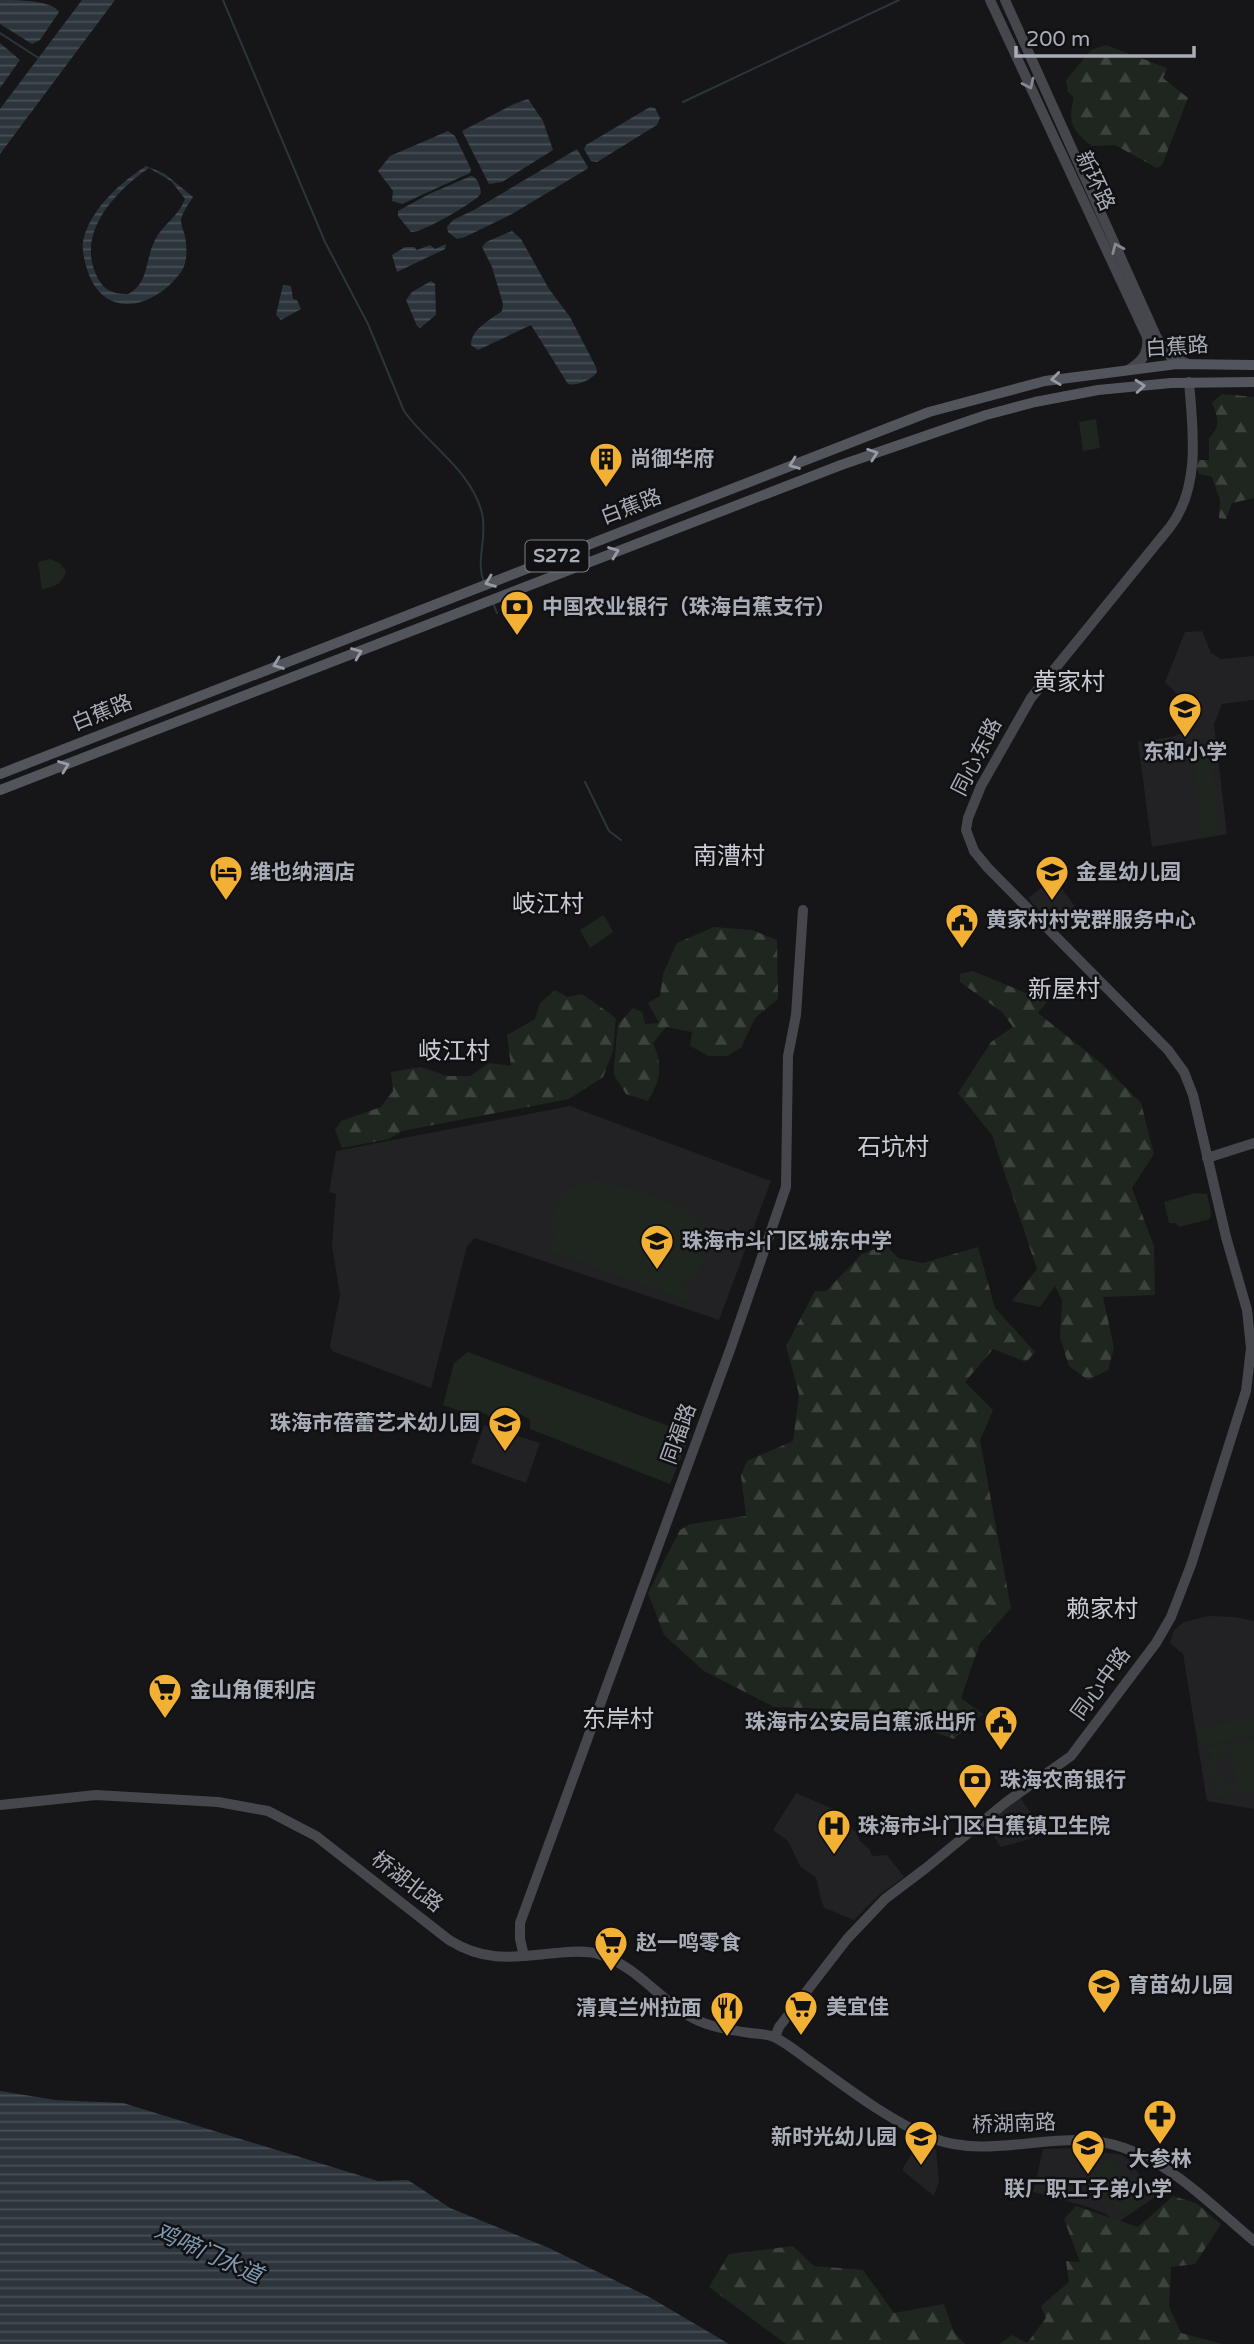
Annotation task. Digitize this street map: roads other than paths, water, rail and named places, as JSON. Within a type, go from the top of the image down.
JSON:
[{"type":"main road","name":"白蕉路","points":[[0,774],[929,412],[1045,381],[1189,364],[1254,365]]},
{"type":"main road","name":"白蕉路","points":[[0,790],[841,466],[986,415],[1098,390],[1189,382],[1254,382]]},
{"type":"main road","points":[[835,449],[841,466]]},
{"type":"main road","points":[[422,608],[428,625]]},
{"type":"street","name":"新环路","points":[[990,0],[1152,337],[1170,356],[1189,364]]},
{"type":"street","name":"新环路","points":[[1005,0],[1152,337]]},
{"type":"street","points":[[1124,371],[1142,360],[1152,337]]},
{"type":"street","name":"同心东路","points":[[1189,382],[1192,426],[1190,484],[1183,507],[1170,527],[1031,698],[981,786],[968,818],[966,831],[974,851],[988,868],[1177,1060],[1189,1083],[1207,1158]]},
{"type":"street","name":"同福路","points":[[524,1956],[520,1923],[731,1347],[786,1187],[788,1056],[797,1007],[803,910]]},
{"type":"street","points":[[1207,1158],[1254,1143]]},
{"type":"street","name":"同心中路","points":[[775,2037],[777,2029],[847,1939],[885,1899],[1005,1803],[1070,1756],[1165,1629],[1191,1565],[1250,1372],[1250,1328],[1247,1310],[1207,1158]]},
{"type":"street","name":"桥湖北路","points":[[0,1805],[96,1795],[218,1802],[268,1811],[316,1836],[465,1950],[502,1958],[566,1952],[599,1955],[628,1968],[665,2000],[692,2018],[721,2028],[775,2037]]},
{"type":"street","name":"桥湖南路","points":[[775,2037],[885,2113],[912,2129],[944,2142],[981,2146],[1084,2140],[1118,2145],[1137,2152],[1182,2182],[1254,2241]]},
{"type":"water","points":[[0,0],[42,3],[59,12],[40,40],[32,44],[0,24]]},
{"type":"water","points":[[82,0],[115,0],[0,154],[0,109]]},
{"type":"water","points":[[0,43],[20,60],[0,88]]},
{"type":"water","points":[[528,99],[543,121],[553,150],[502,182],[489,184],[462,131]]},
{"type":"water","points":[[650,107],[655,108],[660,118],[657,125],[597,162],[591,161],[584,149],[586,145]]},
{"type":"water","points":[[448,131],[455,136],[471,169],[470,173],[402,204],[392,201],[393,191],[378,171],[390,156]]},
{"type":"water","points":[[577,149],[587,169],[512,214],[465,237],[457,239],[448,232],[447,227],[453,220]]},
{"type":"water","points":[[146,166],[165,174],[193,197],[181,220],[185,236],[185,264],[170,285],[157,294],[144,301],[117,303],[105,297],[95,286],[83,253],[84,237],[101,206],[117,188]],"holes":[[[149,168],[171,181],[185,199],[155,240],[140,284],[128,294],[107,289],[95,272],[91,256],[96,226],[104,212],[125,188]]]},
{"type":"water","points":[[471,176],[477,180],[481,193],[444,218],[411,232],[398,216],[398,211],[429,194]]},
{"type":"water","points":[[512,231],[521,239],[549,289],[570,317],[596,367],[597,372],[588,380],[568,384],[531,325],[478,350],[471,345],[474,334],[502,311],[503,304],[492,267],[482,247],[486,242]]},
{"type":"water","points":[[446,244],[445,249],[397,272],[392,255],[405,247],[414,247],[417,250],[430,245],[435,249]]},
{"type":"water","points":[[431,281],[435,284],[436,315],[420,328],[406,300],[412,292]]},
{"type":"water","points":[[283,285],[291,286],[293,299],[297,300],[301,309],[281,320],[276,315]]},
{"type":"water","name":"鸡啼门水道","points":[[0,2091],[55,2100],[123,2103],[378,2181],[408,2180],[450,2208],[549,2248],[651,2298],[729,2344],[0,2344]]},
{"type":"waterway","points":[[223,0],[325,242],[368,324],[404,411],[459,471],[477,498],[484,531],[481,565],[484,582]]},
{"type":"waterway","points":[[683,102],[899,0]]},
{"type":"waterway","points":[[0,33],[40,59]]},
{"type":"waterway","points":[[493,603],[497,613]]},
{"type":"waterway","points":[[585,782],[609,831],[621,840]]},
{"type":"place","name":"尚御华府","points":[[606,489]]},
{"type":"place","name":"中国农业银行（珠海白蕉支行）","points":[[517,637]]},
{"type":"place","name":"东和小学","points":[[1185,739]]},
{"type":"place","name":"维也纳酒店","points":[[226,902]]},
{"type":"place","name":"金星幼儿园","points":[[1052,902]]},
{"type":"place","name":"黄家村村党群服务中心","points":[[962,950]]},
{"type":"place","name":"珠海市斗门区城东中学","points":[[657,1271]]},
{"type":"place","name":"珠海市蓓蕾艺术幼儿园","points":[[505,1453]]},
{"type":"place","name":"金山角便利店","points":[[165,1720]]},
{"type":"place","name":"珠海市公安局白蕉派出所","points":[[1001,1752]]},
{"type":"place","name":"珠海农商银行","points":[[975,1810]]},
{"type":"place","name":"珠海市斗门区白蕉镇卫生院","points":[[834,1856]]},
{"type":"place","name":"赵一鸣零食","points":[[611,1973]]},
{"type":"place","name":"育苗幼儿园","points":[[1104,2015]]},
{"type":"place","name":"美宜佳","points":[[801,2037]]},
{"type":"place","name":"清真兰州拉面","points":[[727,2038]]},
{"type":"place","name":"大参林","points":[[1160,2146]]},
{"type":"place","name":"新时光幼儿园","points":[[921,2167]]},
{"type":"place","name":"联厂职工子弟小学","points":[[1088,2176]]},
{"type":"district","name":"黄家村","points":[[1069,682]]},
{"type":"district","name":"南漕村","points":[[729,856]]},
{"type":"district","name":"岐江村","points":[[548,904]]},
{"type":"district","name":"新屋村","points":[[1064,989]]},
{"type":"district","name":"岐江村","points":[[454,1051]]},
{"type":"district","name":"石坑村","points":[[893,1147]]},
{"type":"district","name":"赖家村","points":[[1102,1609]]},
{"type":"district","name":"东岸村","points":[[618,1719]]}]
